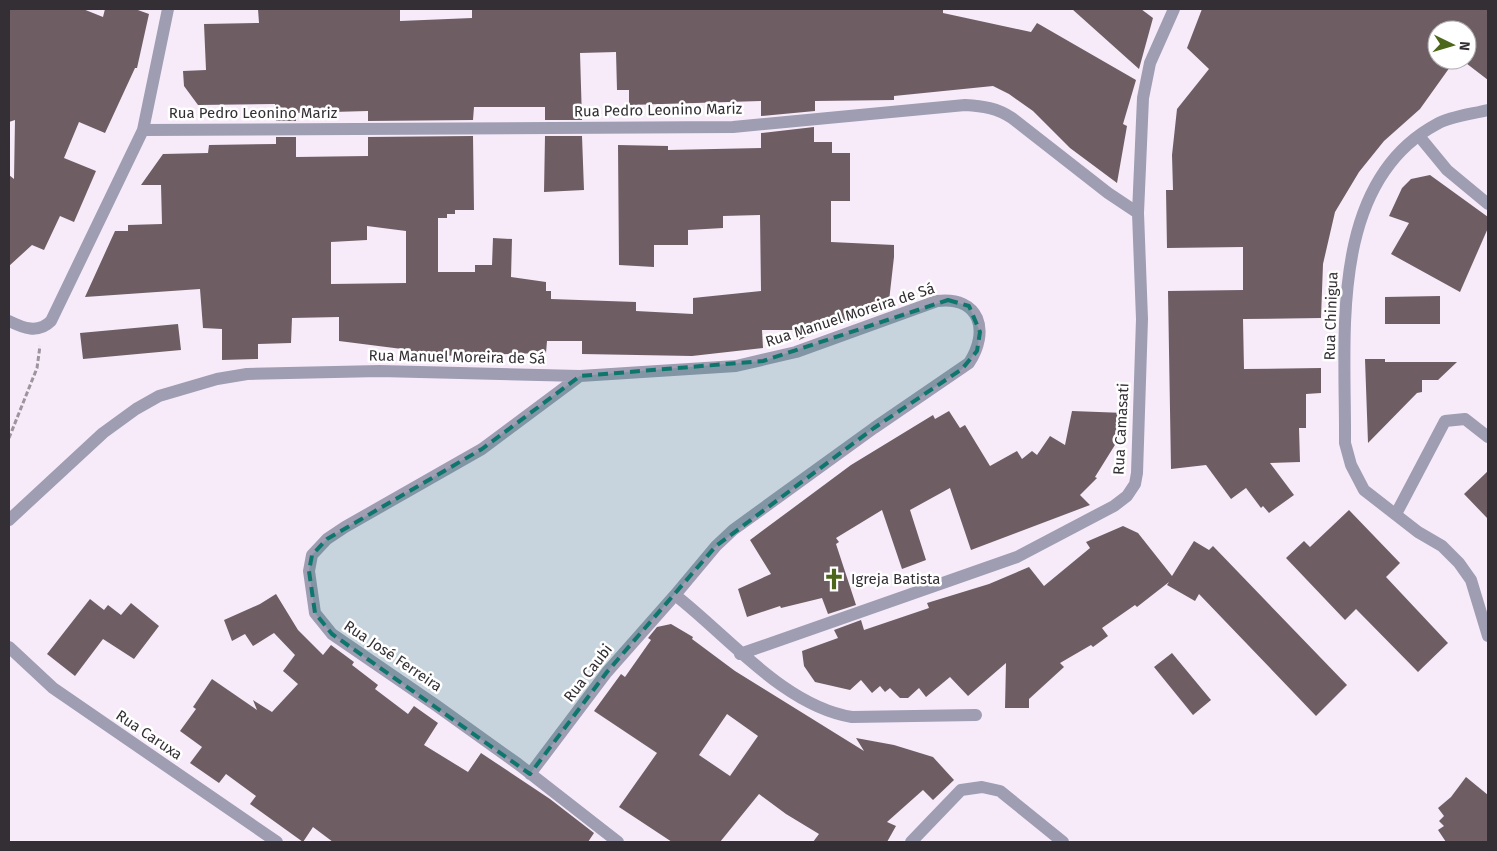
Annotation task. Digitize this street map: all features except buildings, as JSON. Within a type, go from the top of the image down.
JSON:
[{"type":"street","points":[[9,321],[26,328],[42,328],[50,321],[143,130],[168,9]]},
{"type":"street","name":"Rua Camasati","points":[[740,654],[1016,557],[1071,530],[1114,506],[1127,496],[1135,484],[1137,473],[1142,319],[1138,213],[1143,98],[1150,63],[1174,9]]},
{"type":"street","name":"Rua Pedro Leonino Mariz","points":[[143,130],[733,127],[965,105],[982,106],[999,110],[1012,118],[1108,193],[1138,213]]},
{"type":"street","name":"Rua Chinigua","points":[[1488,110],[1438,123],[1419,136],[1396,156],[1364,207],[1349,268],[1346,297],[1345,443],[1351,464],[1364,490],[1442,546],[1459,563],[1471,580],[1488,636]]},
{"type":"street","points":[[1419,136],[1447,170],[1488,204]]},
{"type":"street","name":"Rua Manuel Moreira de Sá","points":[[9,520],[103,433],[136,409],[159,396],[217,379],[257,374],[380,372],[580,376],[736,366],[796,352],[937,301],[959,301],[969,306],[976,316],[980,332],[979,342],[969,363],[874,428],[733,530],[716,546],[675,595]]},
{"type":"street","name":"Rua José Ferreira","points":[[580,376],[482,448],[345,527],[327,540],[312,555],[309,571],[315,613],[332,634],[437,706],[530,774],[618,842]]},
{"type":"street","points":[[1396,514],[1445,421],[1465,419],[1488,437]]},
{"type":"street","points":[[675,595],[740,654],[812,705],[834,714],[852,717],[976,715]]},
{"type":"street","name":"Rua Caubi","points":[[530,774],[607,672],[675,595]]},
{"type":"street","name":"Rua Caruxa","points":[[9,646],[53,688],[277,842]]},
{"type":"street","points":[[911,842],[961,790],[982,787],[1000,791],[1063,842]]},
{"type":"path","points":[[9,438],[37,368],[42,328]]},
{"type":"highlighted area","points":[[948,300],[969,306],[980,332],[977,351],[962,369],[874,428],[716,546],[607,672],[530,774],[332,634],[315,613],[309,571],[312,555],[327,539],[482,449],[580,376],[763,361]]},
{"type":"place","name":"Igreja Batista","points":[[834,579]]}]
